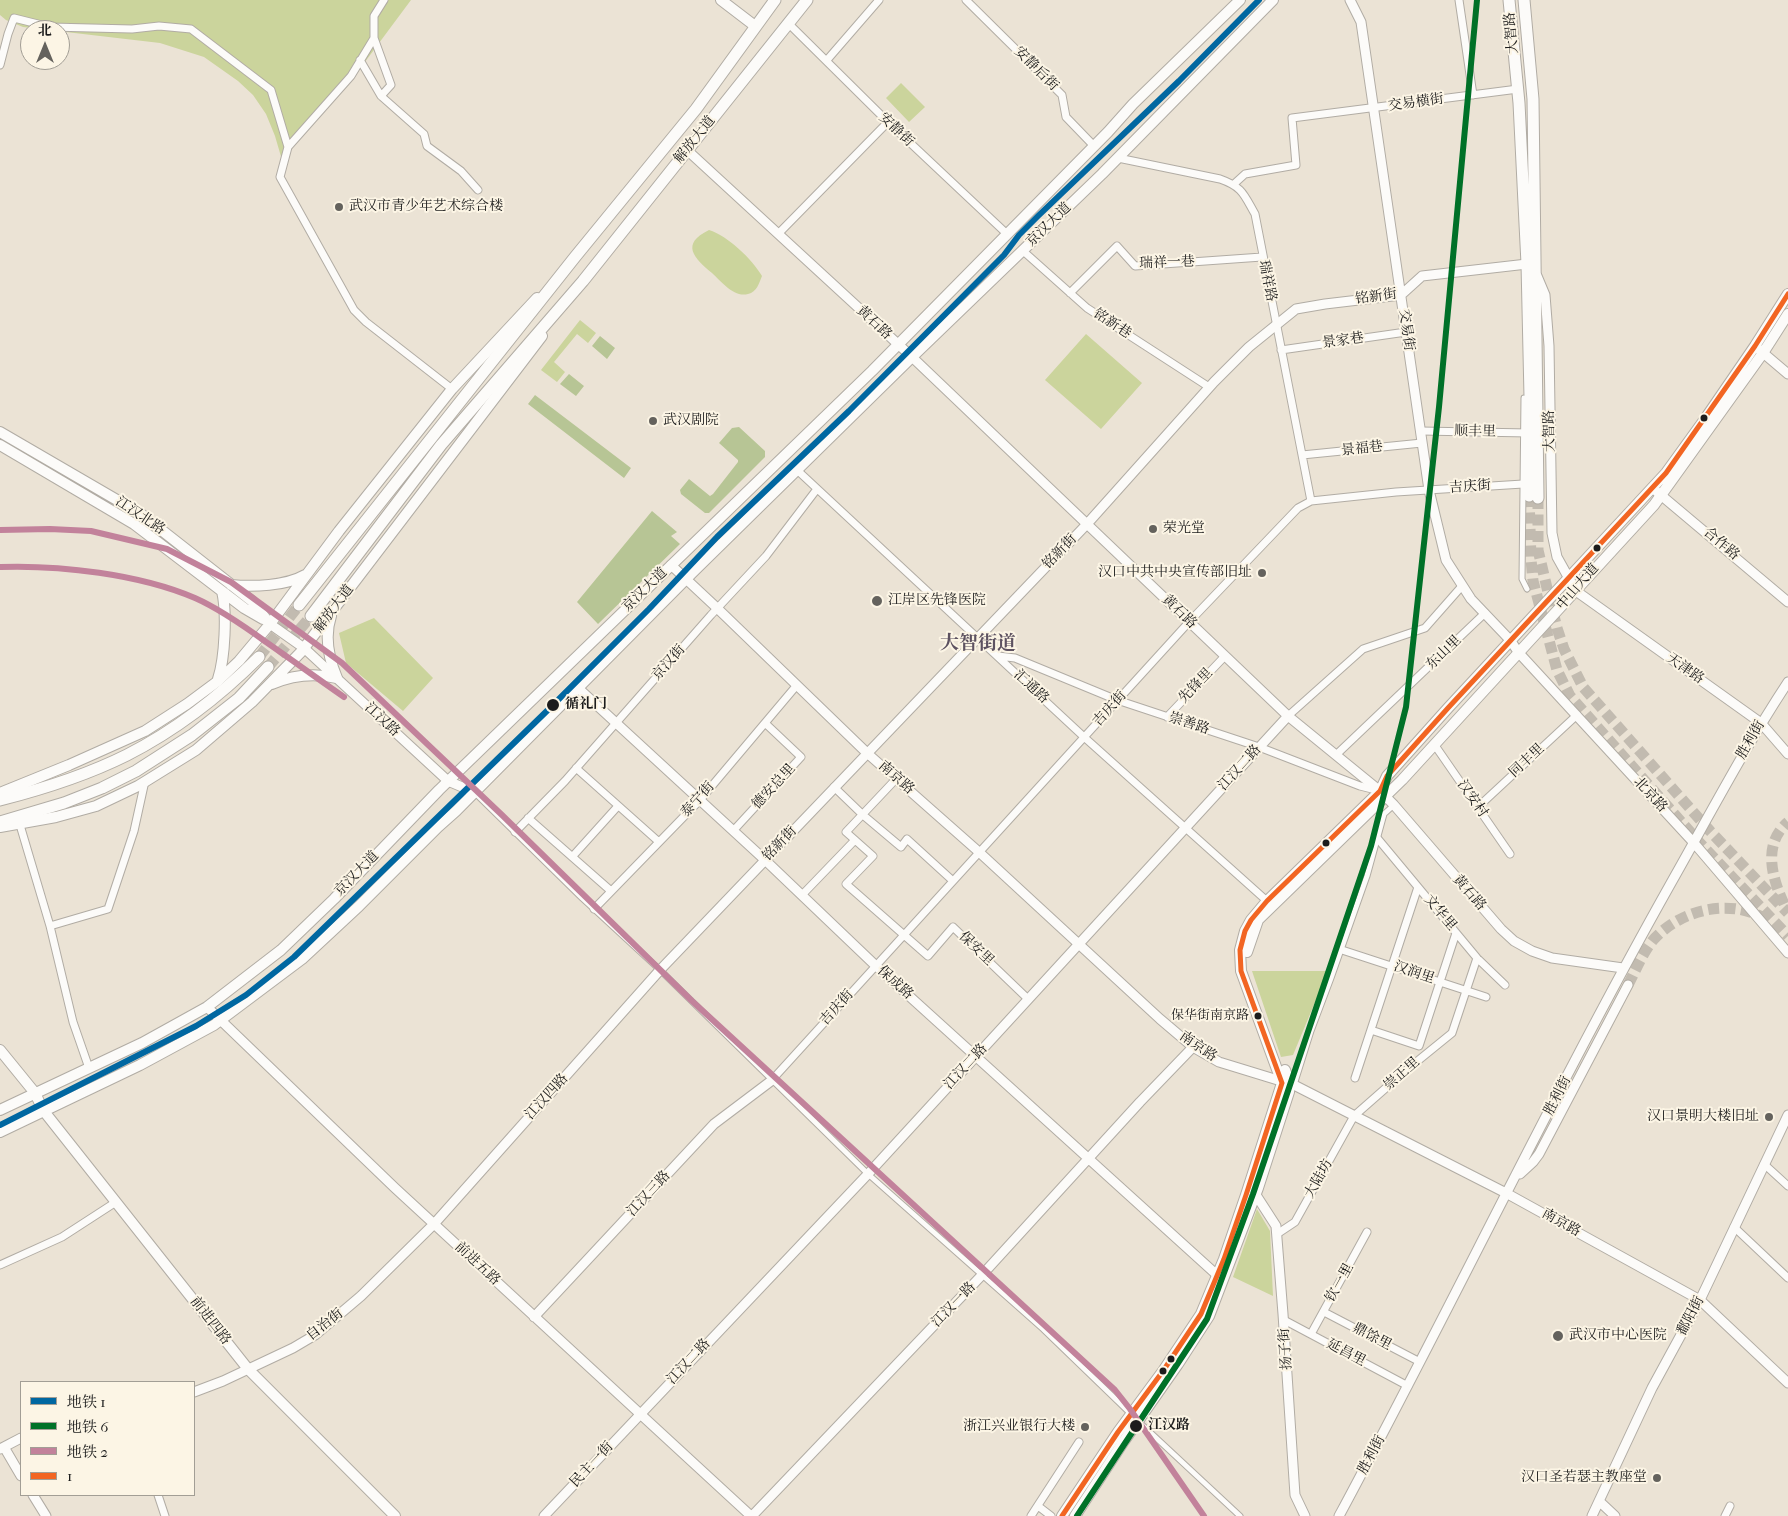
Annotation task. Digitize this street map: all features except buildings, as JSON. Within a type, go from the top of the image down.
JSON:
[{"type":"main road","points":[[721,0],[755,26]]},
{"type":"main road","name":"解放大道","points":[[300,606],[575,258],[696,109],[775,0]]},
{"type":"main road","name":"解放大道","points":[[0,827],[56,817],[96,806],[146,781],[196,750],[266,687],[304,648],[583,281],[807,0]]},
{"type":"main road","name":"京汉大道","points":[[0,1110],[142,1044],[207,1007],[281,950],[334,899],[448,781],[897,344],[1094,146],[1133,104],[1240,0]]},
{"type":"main road","name":"京汉大道","points":[[0,1132],[140,1065],[221,1020],[302,959],[359,906],[577,687],[912,357],[1118,158],[1262,4],[1273,0]]},
{"type":"main road","name":"大智路","points":[[1509,0],[1518,90],[1529,269],[1537,370],[1534,497],[1527,432],[1529,269],[1533,99],[1524,0]]},
{"type":"main road","name":"解放大道","points":[[0,793],[70,765],[145,731],[218,681],[239,661],[270,624],[345,524],[452,389],[575,258]]},
{"type":"main road","name":"解放大道","points":[[311,616],[441,445],[583,281]]},
{"type":"main road","name":"中山大道","points":[[1383,794],[1434,744],[1519,654],[1662,494],[1759,350],[1788,294]]},
{"type":"main road","name":"中山大道","points":[[1383,794],[1387,776],[1510,640],[1652,488],[1788,314]]},
{"type":"main road","name":"江汉北路","points":[[0,432],[141,514],[270,624]]},
{"type":"main road","name":"江汉北路","points":[[0,445],[134,524],[227,588]]},
{"type":"main road","points":[[218,681],[222,660],[227,588],[290,582],[308,573]]},
{"type":"main road","points":[[334,609],[328,628],[328,646],[332,666],[337,678]]},
{"type":"main road","points":[[0,800],[41,789],[127,755],[192,716],[233,683],[259,657]]},
{"type":"main road","points":[[0,822],[64,803],[102,788],[136,771],[192,735],[239,698],[268,667]]},
{"type":"main road","points":[[266,687],[291,677],[326,675],[337,678]]},
{"type":"main road","points":[[1289,1084],[1242,971],[1240,950],[1246,930],[1251,920],[1267,901],[1383,794]]},
{"type":"main road","points":[[1062,1516],[1134,1418],[1178,1364],[1209,1316],[1289,1084],[1248,970],[1246,951],[1258,920],[1383,794]]},
{"type":"main road","name":"前进四路","points":[[0,1050],[35,1093],[44,1110],[248,1369],[395,1516]]},
{"type":"main road","points":[[1075,1516],[1163,1371],[1201,1314],[1251,1195]]},
{"type":"street","points":[[381,96],[390,85],[374,38],[374,16],[384,0]]},
{"type":"street","points":[[827,60],[879,0]]},
{"type":"street","name":"安静后街","points":[[966,0],[1062,95],[1066,117],[1094,146]]},
{"type":"street","name":"交易街","points":[[1350,0],[1361,22],[1429,490],[1446,560],[1471,599],[1510,640]]},
{"type":"street","points":[[1459,0],[1473,95]]},
{"type":"street","points":[[0,66],[14,18],[50,27],[132,29],[159,26],[191,29],[271,90],[288,147]]},
{"type":"street","name":"安静街","points":[[788,23],[888,122],[1006,234]]},
{"type":"street","points":[[374,38],[351,76],[288,147],[280,177],[349,302],[366,322],[452,389]]},
{"type":"street","points":[[360,60],[381,96],[424,134],[427,146],[461,171],[478,190]]},
{"type":"street","name":"交易横街","points":[[1234,184],[1245,174],[1296,165],[1292,118],[1518,90]]},
{"type":"street","points":[[778,234],[888,122]]},
{"type":"street","name":"黄石路","points":[[688,150],[912,357],[1288,716],[1337,754],[1383,794],[1501,929],[1514,941],[1532,951],[1552,958],[1623,968]]},
{"type":"street","points":[[1118,158],[1220,179],[1234,184]]},
{"type":"street","name":"瑞祥路","points":[[1234,184],[1255,214],[1311,501]]},
{"type":"street","name":"瑞祥一巷","points":[[1070,293],[1117,246],[1135,266],[1262,257]]},
{"type":"street","name":"铭新巷","points":[[1022,250],[1087,308],[1209,387]]},
{"type":"street","name":"铭新街","points":[[660,970],[1087,524],[1209,387],[1249,346],[1296,309],[1401,295],[1422,276],[1529,269]]},
{"type":"street","name":"大智路","points":[[1529,269],[1545,295],[1549,346],[1552,533],[1557,557],[1576,591]]},
{"type":"street","name":"景家巷","points":[[1281,350],[1406,332]]},
{"type":"street","points":[[1759,350],[1788,374]]},
{"type":"street","name":"顺丰里","points":[[1421,431],[1527,432]]},
{"type":"street","name":"大智路","points":[[1527,432],[1523,484],[1522,579],[1527,590]]},
{"type":"street","name":"景福巷","points":[[1302,455],[1422,443]]},
{"type":"street","name":"汇通路","points":[[797,470],[1084,737],[1267,901]]},
{"type":"street","name":"吉庆街","points":[[771,1081],[1117,700],[1298,508],[1311,501],[1429,490],[1523,484]]},
{"type":"street","name":"合作路","points":[[1652,488],[1662,494],[1788,602]]},
{"type":"street","name":"京汉街","points":[[515,832],[576,768],[717,608],[766,556],[817,489]]},
{"type":"street","name":"南京路","points":[[670,566],[717,608],[867,753],[980,852],[1078,944],[1193,1047],[1219,1062],[1289,1084],[1354,1116],[1506,1193],[1700,1300],[1788,1383]]},
{"type":"street","points":[[1288,716],[1363,649],[1425,628],[1462,586]]},
{"type":"street","name":"天津路","points":[[1576,591],[1761,722],[1788,754]]},
{"type":"street","name":"东山里","points":[[1337,754],[1485,613]]},
{"type":"street","name":"江汉路","points":[[270,624],[304,648],[448,781],[474,792]]},
{"type":"street","name":"北京路","points":[[1510,640],[1519,654],[1694,842],[1788,953]]},
{"type":"street","name":"崇善路","points":[[998,656],[1015,658],[1117,700],[1260,747],[1383,794]]},
{"type":"street","name":"先锋里","points":[[1167,716],[1225,656]]},
{"type":"street","name":"胜利街","points":[[1339,1516],[1623,968],[1761,722],[1788,682]]},
{"type":"street","name":"泰宁街","points":[[594,909],[700,800],[797,685]]},
{"type":"street","name":"保成路","points":[[577,687],[765,860],[876,966],[1217,1276]]},
{"type":"street","name":"江汉二路","points":[[640,1414],[868,1174],[1288,716]]},
{"type":"street","name":"同丰里","points":[[1478,807],[1577,716]]},
{"type":"street","name":"德安总里","points":[[733,831],[801,757],[765,723]]},
{"type":"street","name":"汉安村","points":[[1434,744],[1510,854]]},
{"type":"street","points":[[576,768],[659,842]]},
{"type":"street","points":[[896,779],[846,832],[873,856],[846,884],[903,936]]},
{"type":"street","points":[[50,926],[108,909],[134,831],[146,781]]},
{"type":"street","points":[[834,788],[900,847],[907,839],[953,881]]},
{"type":"street","points":[[474,792],[594,909],[660,970],[771,1081],[868,1174],[1043,1329],[1134,1418],[1240,1516]]},
{"type":"street","points":[[1289,1084],[1331,978],[1367,876],[1384,814],[1394,805]]},
{"type":"street","points":[[572,856],[618,806]]},
{"type":"street","points":[[528,818],[611,891]]},
{"type":"street","points":[[20,824],[50,926],[73,1022],[90,1068]]},
{"type":"street","name":"文华里","points":[[1378,839],[1477,958],[1505,985]]},
{"type":"street","points":[[802,895],[855,840]]},
{"type":"street","points":[[1355,1078],[1418,887]]},
{"type":"street","name":"保安里","points":[[903,936],[928,956],[953,927],[1028,1000]]},
{"type":"street","points":[[1371,1030],[1419,1046],[1456,933]]},
{"type":"street","name":"汉润里","points":[[1342,950],[1486,997]]},
{"type":"street","points":[[1466,990],[1477,958]]},
{"type":"street","name":"江汉四路","points":[[434,1224],[660,970]]},
{"type":"street","points":[[1516,1177],[1539,1154],[1628,985]]},
{"type":"street","name":"崇正里","points":[[1354,1116],[1452,1033],[1466,990]]},
{"type":"street","name":"前进五路","points":[[207,1007],[434,1224],[751,1516]]},
{"type":"street","name":"江汉一路","points":[[751,1516],[982,1275],[1087,1159],[1193,1047]]},
{"type":"street","name":"江汉三路","points":[[534,1317],[714,1124],[771,1081]]},
{"type":"street","name":"鄱阳街","points":[[1592,1516],[1652,1388],[1700,1300],[1788,1115]]},
{"type":"street","name":"大陆坊","points":[[1276,1234],[1295,1222],[1354,1116]]},
{"type":"street","points":[[1764,1164],[1788,1186]]},
{"type":"street","name":"扬子街","points":[[1251,1195],[1276,1226],[1295,1495],[1305,1516]]},
{"type":"street","points":[[0,1265],[62,1237],[116,1202]]},
{"type":"street","name":"自治街","points":[[195,1392],[223,1381],[293,1348],[315,1335],[361,1296],[434,1224]]},
{"type":"street","points":[[1734,1227],[1788,1278]]},
{"type":"street","name":"钦一里","points":[[1311,1334],[1368,1232]]},
{"type":"street","name":"鼎馀里","points":[[1324,1312],[1420,1362]]},
{"type":"street","name":"延昌里","points":[[1284,1320],[1408,1386]]},
{"type":"street","name":"民主一街","points":[[544,1516],[640,1414]]},
{"type":"street","points":[[20,1439],[2,1448],[20,1475]]},
{"type":"street","points":[[1031,1516],[1079,1442]]},
{"type":"street","points":[[34,1496],[46,1516]]},
{"type":"street","points":[[158,1496],[166,1516]]},
{"type":"street","points":[[1599,1501],[1615,1516]]},
{"type":"street","points":[[1038,1506],[1051,1516]]},
{"type":"street","points":[[1725,1516],[1730,1506]]},
{"type":"green space","points":[[0,0],[411,0],[356,74],[282,160],[266,114],[253,95],[238,81],[204,57],[160,43],[70,32],[70,20],[20,20],[20,26],[6,20],[0,15]]},
{"type":"green space","points":[[901,83],[925,107],[909,122],[886,98]]},
{"type":"green space","points":[[709,230],[724,237],[758,269],[762,276],[754,291],[743,295],[738,294],[724,284],[695,256],[692,246],[700,235]]},
{"type":"green space","points":[[580,320],[596,333],[588,343],[577,334],[554,362],[565,372],[557,382],[541,370]]},
{"type":"green space","points":[[1086,334],[1142,383],[1101,429],[1045,380]]},
{"type":"green space","points":[[600,336],[615,348],[607,359],[592,346]]},
{"type":"green space","points":[[569,374],[584,386],[576,396],[560,384]]},
{"type":"green space","points":[[535,395],[631,468],[624,478],[528,404]]},
{"type":"green space","points":[[739,427],[765,451],[765,457],[709,513],[705,513],[681,494],[680,490],[689,479],[710,496],[713,494],[738,462],[719,443],[732,428]]},
{"type":"green space","points":[[652,511],[677,532],[671,536],[680,544],[598,624],[577,602]]},
{"type":"green space","points":[[374,618],[433,678],[403,711],[346,663],[339,633]]},
{"type":"green space","points":[[1252,971],[1328,971],[1293,1055],[1281,1057]]},
{"type":"green space","points":[[1257,1209],[1270,1231],[1273,1296],[1233,1277]]},
{"type":"tunnel","points":[[1529,496],[1533,581],[1557,670],[1570,696],[1699,842],[1788,936]]},
{"type":"tunnel","points":[[1538,498],[1538,550],[1547,588],[1564,649],[1583,687],[1710,831],[1788,913]]},
{"type":"tunnel","points":[[259,657],[299,605]]},
{"type":"tunnel","points":[[268,667],[311,616]]},
{"type":"tunnel","points":[[1784,904],[1773,872],[1772,851],[1775,840],[1788,822]]},
{"type":"tunnel","points":[[1628,985],[1651,943],[1677,921],[1704,910],[1718,908],[1732,908],[1760,916]]},
{"type":"metro line","name":"1","points":[[0,1125],[196,1026],[246,995],[294,957],[553,705],[649,609],[717,537],[849,411],[1004,255],[1019,235],[1038,216],[1179,81],[1259,0]]},
{"type":"metro line","name":"6","points":[[1077,1516],[1207,1319],[1253,1194],[1371,846],[1406,707],[1439,407],[1477,0]]},
{"type":"metro line","name":"2","points":[[0,530],[50,529],[91,531],[167,549],[231,582],[342,663],[502,815],[692,1001],[1115,1390],[1204,1516]]},
{"type":"metro line","name":"2","points":[[0,567],[48,568],[125,577],[195,598],[214,607],[240,624],[344,697]]},
{"type":"transit line","name":"1","points":[[1062,1516],[1201,1314],[1224,1259],[1282,1083],[1241,971],[1240,950],[1245,931],[1251,920],[1267,901],[1380,791],[1387,776],[1448,708],[1666,473],[1755,346],[1788,294]]},
{"type":"place","name":"武汉市青少年艺术综合楼","points":[[339,207]]},
{"type":"place","name":"武汉剧院","points":[[653,421]]},
{"type":"place","name":"荣光堂","points":[[1153,529]]},
{"type":"place","name":"汉口中共中央宣传部旧址","points":[[1262,573]]},
{"type":"place","name":"江岸区先锋医院","points":[[877,601]]},
{"type":"place","name":"循礼门","points":[[553,705]]},
{"type":"place","name":"保华街南京路","points":[[1258,1016]]},
{"type":"place","name":"汉口景明大楼旧址","points":[[1769,1117]]},
{"type":"place","name":"武汉市中心医院","points":[[1558,1336]]},
{"type":"place","name":"江汉路","points":[[1136,1426]]},
{"type":"place","name":"浙江兴业银行大楼","points":[[1085,1427]]},
{"type":"place","name":"汉口圣若瑟主教座堂","points":[[1657,1478]]},
{"type":"district","name":"大智街道","points":[[978,644]]}]
